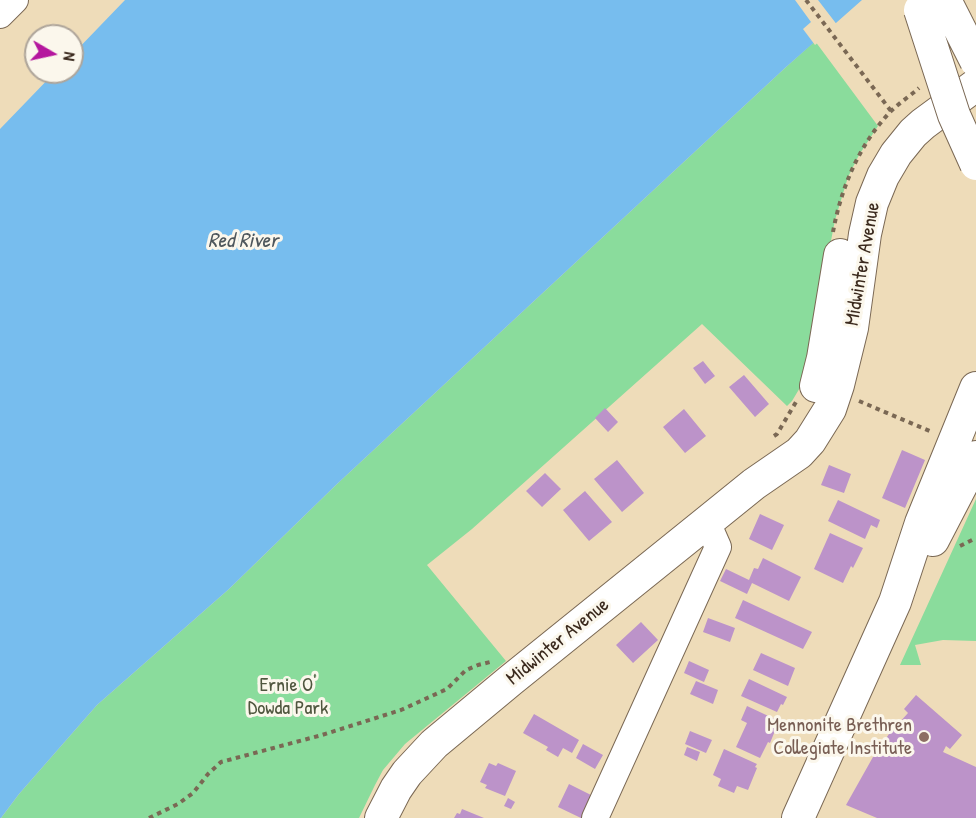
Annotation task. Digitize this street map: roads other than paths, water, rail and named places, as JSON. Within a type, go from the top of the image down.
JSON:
[{"type":"main road","points":[[927,3],[976,60]]},
{"type":"main road","points":[[927,3],[943,52],[976,120]]},
{"type":"main road","points":[[927,3],[954,115],[976,164]]},
{"type":"main road","name":"Midwinter Avenue","points":[[754,484],[793,438],[810,411],[823,358],[843,239],[862,183],[873,159],[899,125],[976,65]]},
{"type":"main road","name":"Midwinter Avenue","points":[[381,818],[406,773],[434,744],[754,484],[799,453],[817,431],[834,398],[852,328],[864,234],[872,203],[883,176],[896,153],[923,124],[976,85]]},
{"type":"main road","points":[[798,818],[895,602],[921,523],[976,388]]},
{"type":"main road","points":[[895,602],[923,561],[976,458]]},
{"type":"street","points":[[0,15],[15,0]]},
{"type":"street","points":[[595,818],[718,547],[707,522]]},
{"type":"water","name":"Red River","points":[[125,0],[862,0],[785,68],[337,484],[229,589],[97,705],[0,818],[0,129],[43,84],[84,84],[84,43]]},
{"type":"place","name":"Mennonite Brethren Collegiate Institute","points":[[924,737]]},
{"type":"park label","name":"Ernie O' Dowda Park","points":[[288,698]]}]
